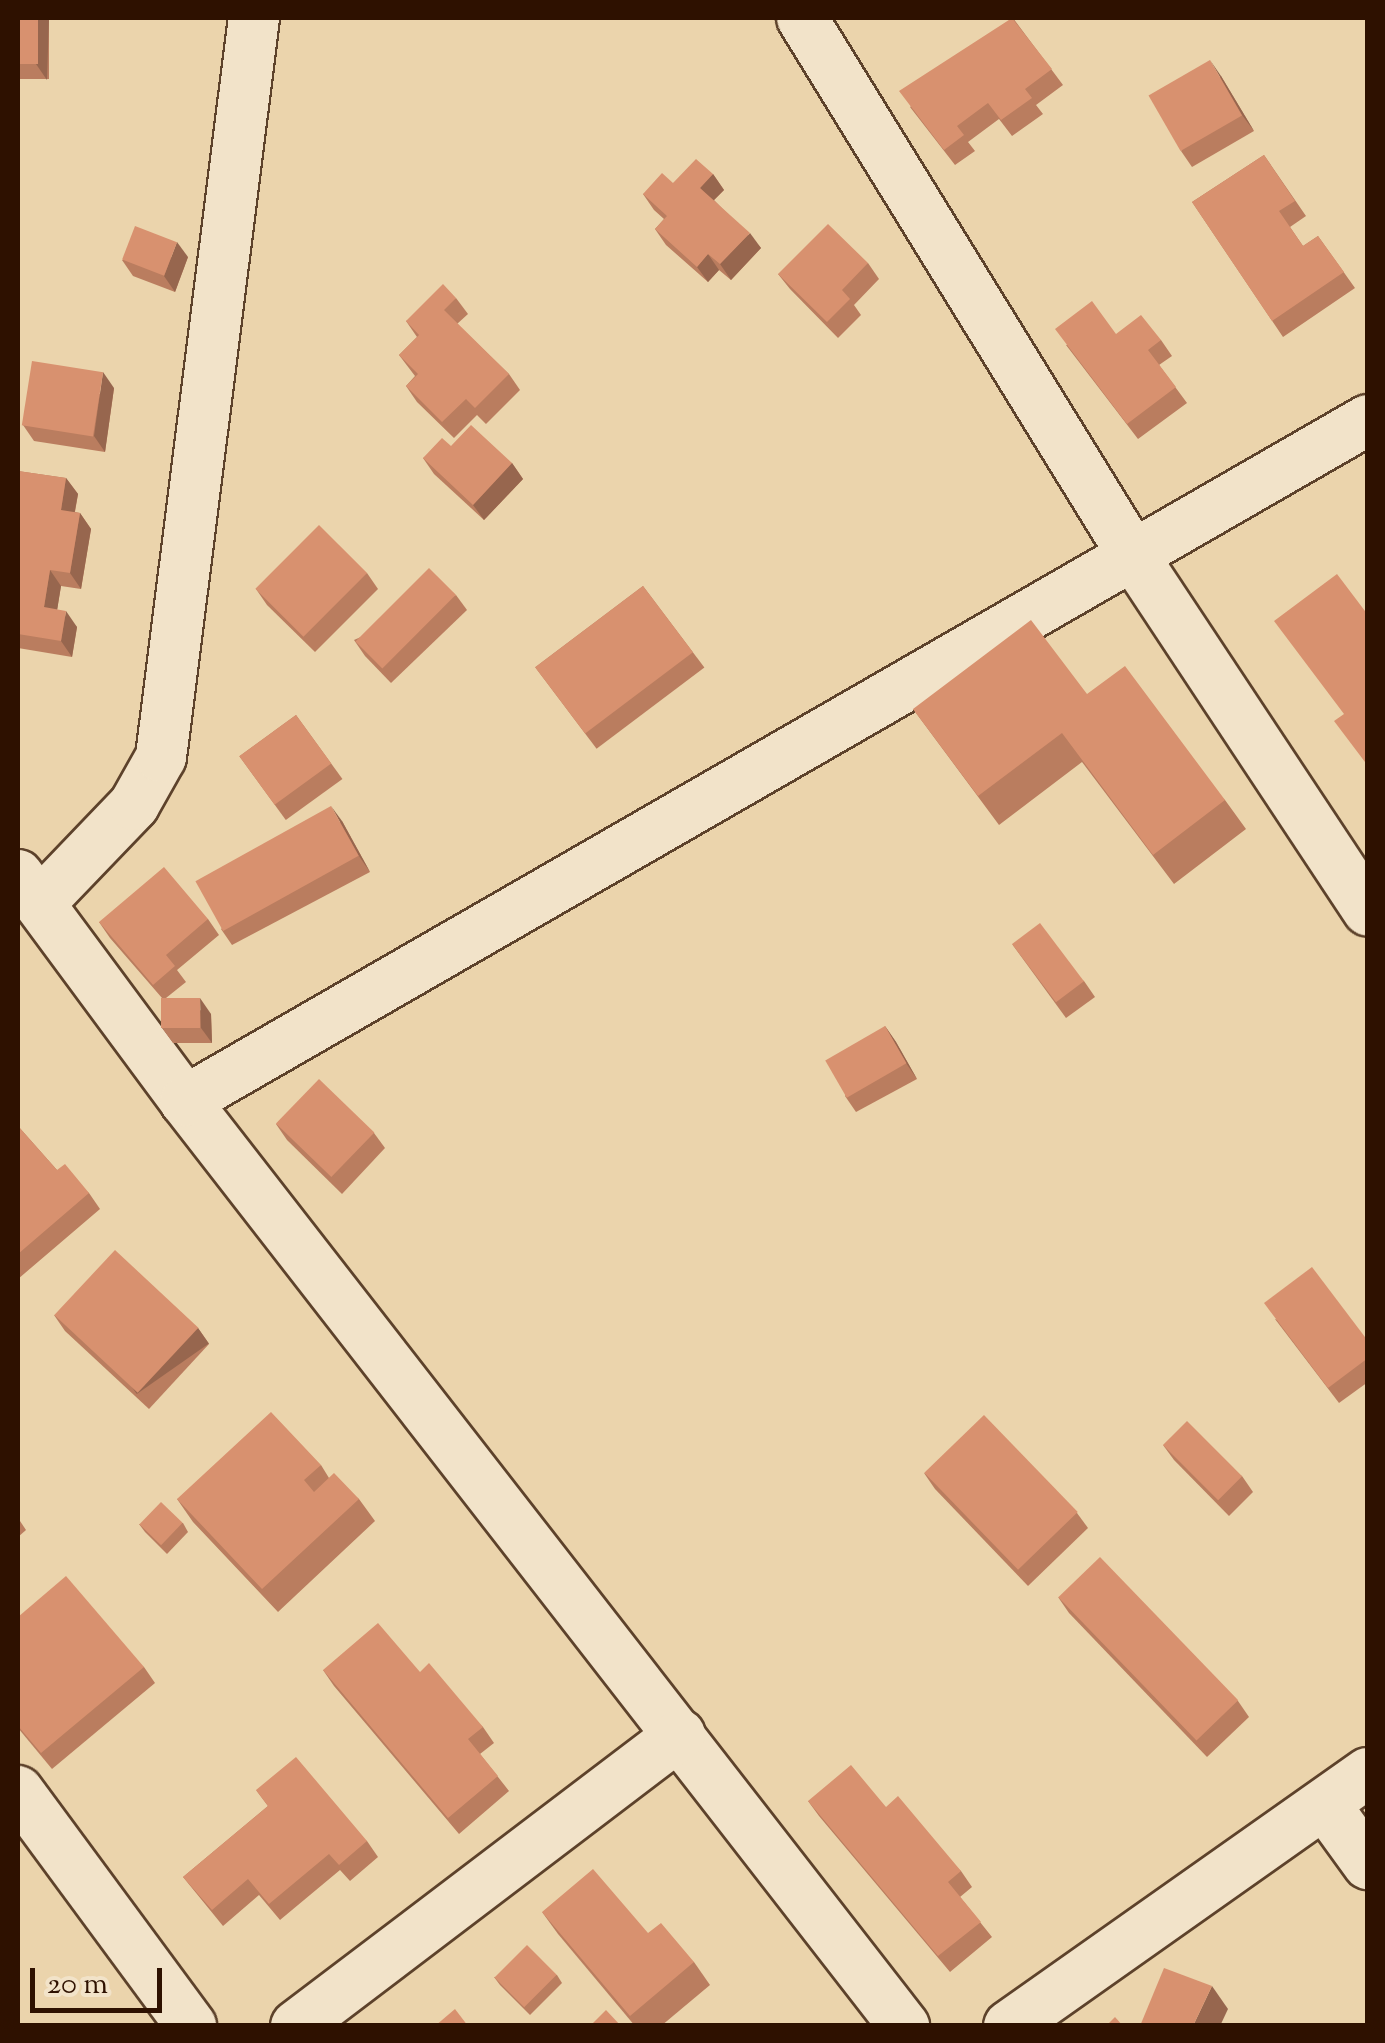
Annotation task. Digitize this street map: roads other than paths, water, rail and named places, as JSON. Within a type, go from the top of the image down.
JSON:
[{"type":"street","points":[[254,18],[161,757],[134,805],[28,889],[185,1101],[904,2026]]},
{"type":"street","points":[[802,18],[1134,557],[1368,912]]},
{"type":"street","points":[[185,1101],[1368,420]]},
{"type":"street","points":[[296,2026],[680,1734]]},
{"type":"street","points":[[1008,2026],[1368,1773]]},
{"type":"street","points":[[18,1791],[192,2026]]},
{"type":"street","points":[[1326,1806],[1368,1864]]}]
